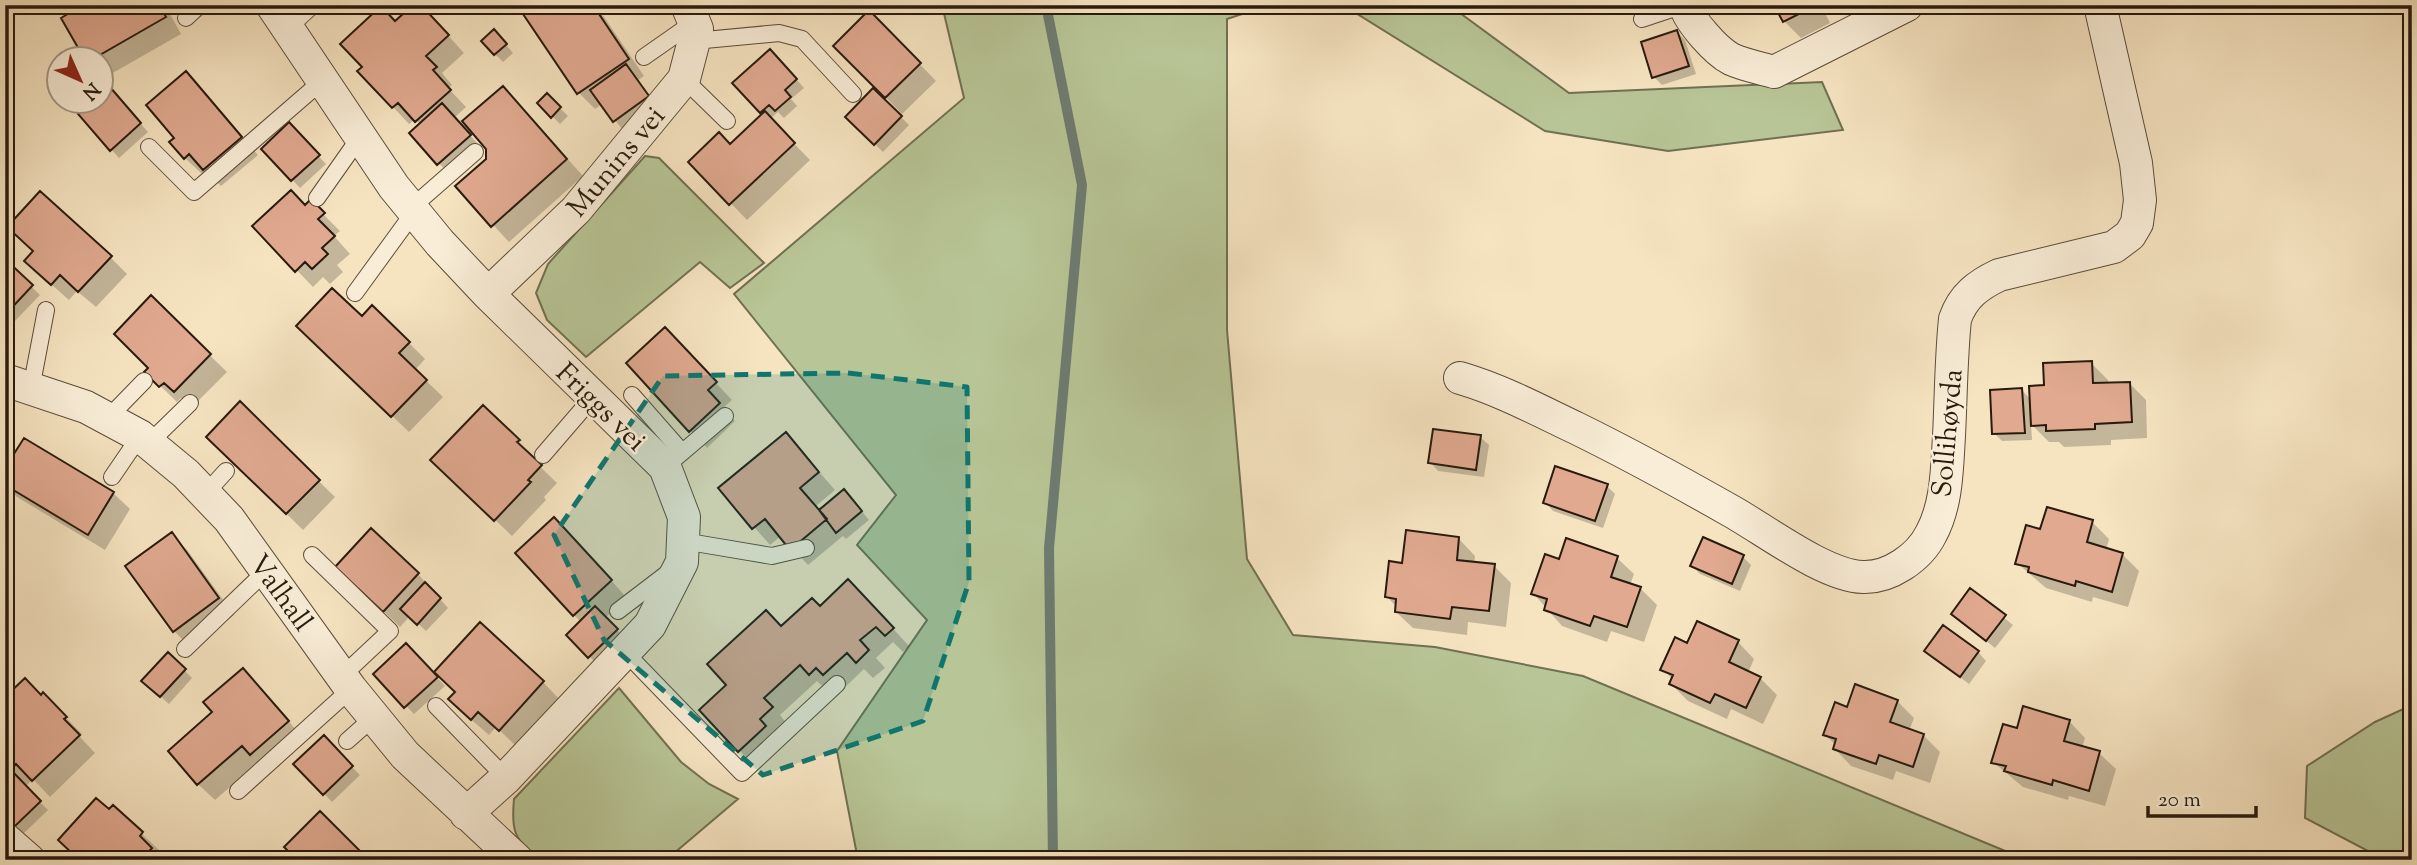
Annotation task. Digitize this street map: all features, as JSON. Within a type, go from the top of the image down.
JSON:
[{"type":"street","points":[[1684,5],[1686,12],[1708,40],[1730,58],[1774,72],[1897,7]]},
{"type":"street","name":"Sollihøyda","points":[[1460,378],[1509,396],[1618,449],[1824,566],[1864,577],[1887,574],[1922,547],[1936,524],[1947,475],[1955,319],[1965,299],[1984,282],[1999,275],[2114,247],[2130,235],[2137,223],[2140,200],[2136,163],[2100,5]]},
{"type":"street","name":"Friggs vei","points":[[279,17],[360,137],[440,243],[593,397],[674,459],[684,517],[683,552]]},
{"type":"street","name":"Munins vei","points":[[488,294],[576,210],[684,79],[692,23]]},
{"type":"street","name":"Valhall","points":[[18,384],[86,407],[144,440],[186,474],[229,519],[346,683],[405,755],[517,860]]},
{"type":"street","points":[[466,814],[506,779],[650,625],[683,552]]},
{"type":"street","points":[[5,839],[29,860]]},
{"type":"lane","points":[[186,18],[200,5]]},
{"type":"lane","points":[[279,17],[313,5]]},
{"type":"lane","points":[[1642,19],[1684,5]]},
{"type":"lane","points":[[644,57],[692,23],[779,33],[803,39],[853,94]]},
{"type":"lane","points":[[684,79],[727,121]]},
{"type":"lane","points":[[149,148],[194,192],[322,81]]},
{"type":"lane","points":[[317,198],[360,137]]},
{"type":"lane","points":[[355,293],[413,210],[475,152]]},
{"type":"lane","points":[[18,384],[46,310]]},
{"type":"lane","points":[[107,419],[144,381]]},
{"type":"lane","points":[[632,395],[674,459],[725,416]]},
{"type":"lane","points":[[543,455],[593,397]]},
{"type":"lane","points":[[112,477],[144,440],[190,403]]},
{"type":"lane","points":[[205,494],[226,471]]},
{"type":"lane","points":[[618,611],[683,552],[772,556],[806,548]]},
{"type":"lane","points":[[238,791],[346,683],[390,631],[312,555]]},
{"type":"lane","points":[[185,649],[267,570]]},
{"type":"lane","points":[[625,652],[742,773],[837,684]]},
{"type":"lane","points":[[436,706],[506,779]]},
{"type":"lane","points":[[347,741],[374,717]]},
{"type":"highlighted area","points":[[848,373],[967,387],[969,582],[923,721],[763,775],[604,640],[554,535],[663,376]]},
{"type":"green space","points":[[942,5],[1269,5],[1227,19],[1227,330],[1247,559],[1293,635],[1435,647],[1583,676],[2027,860],[858,860],[837,751],[927,620],[857,545],[896,495],[734,294],[964,98]]},
{"type":"green space","points":[[1311,5],[1449,5],[1569,93],[1822,82],[1843,130],[1668,151],[1545,131],[1354,12]]},
{"type":"green space","points":[[645,156],[659,158],[764,263],[730,288],[700,262],[586,357],[547,320],[536,293],[548,264]]},
{"type":"green space","points":[[619,688],[681,762],[709,784],[738,799],[666,860],[538,860],[516,833],[513,819],[514,799]]},
{"type":"green space","points":[[2412,705],[2412,860],[2385,860],[2305,818],[2307,766],[2375,722]]},
{"type":"building","points":[[83,5],[159,5],[166,17],[115,46],[77,46],[61,18]]},
{"type":"building","points":[[413,5],[421,5],[449,35],[426,56],[437,67],[433,70],[451,90],[415,122],[398,103],[392,108],[357,71],[362,67],[340,44],[381,6],[395,21]]},
{"type":"building","points":[[536,5],[593,5],[629,59],[577,94],[523,14]]},
{"type":"building","points":[[1774,5],[1814,5],[1815,6],[1783,22]]},
{"type":"building","points":[[869,10],[921,63],[885,98],[833,46]]},
{"type":"building","points":[[494,29],[507,44],[494,55],[481,41]]},
{"type":"building","points":[[1677,30],[1689,66],[1652,78],[1641,42]]},
{"type":"building","points":[[770,49],[797,79],[785,90],[791,97],[775,111],[769,105],[760,113],[732,83]]},
{"type":"building","points":[[626,64],[649,96],[613,122],[590,90]]},
{"type":"building","points":[[186,71],[242,137],[203,170],[189,154],[184,159],[169,142],[174,138],[146,105]]},
{"type":"building","points":[[503,86],[567,159],[491,227],[455,186],[486,159],[486,149],[462,121]]},
{"type":"building","points":[[873,88],[902,116],[874,145],[845,117]]},
{"type":"building","points":[[547,93],[561,107],[551,118],[537,103]]},
{"type":"building","points":[[116,94],[141,123],[110,151],[80,116],[116,116]]},
{"type":"building","points":[[442,103],[471,135],[437,165],[409,133]]},
{"type":"building","points":[[765,111],[795,143],[729,205],[688,162],[719,132],[730,144]]},
{"type":"building","points":[[289,122],[320,155],[291,181],[261,149]]},
{"type":"building","points":[[291,190],[305,205],[311,199],[325,213],[318,219],[335,236],[322,248],[328,254],[312,269],[305,262],[295,272],[252,226]]},
{"type":"building","points":[[40,191],[112,256],[78,292],[60,275],[51,285],[24,261],[33,251],[7,227]]},
{"type":"building","points":[[5,259],[33,285],[5,315]]},
{"type":"building","points":[[332,288],[362,316],[372,305],[410,342],[399,353],[427,380],[391,417],[296,326]]},
{"type":"building","points":[[151,295],[211,354],[174,392],[164,383],[159,387],[144,372],[148,368],[114,334]]},
{"type":"building","points":[[665,327],[717,382],[708,390],[720,403],[689,432],[626,363]]},
{"type":"building","points":[[2092,361],[2093,383],[2130,382],[2132,422],[2095,424],[2095,429],[2046,431],[2046,425],[2031,426],[2029,386],[2044,385],[2043,363]]},
{"type":"building","points":[[2022,388],[2025,433],[1992,434],[1990,390]]},
{"type":"building","points":[[240,401],[320,480],[286,514],[206,437]]},
{"type":"building","points":[[483,405],[542,465],[528,480],[531,482],[494,521],[430,460]]},
{"type":"building","points":[[1433,429],[1481,435],[1476,470],[1428,463]]},
{"type":"building","points":[[786,432],[819,472],[800,488],[827,519],[790,550],[765,519],[752,529],[718,488]]},
{"type":"building","points":[[24,438],[114,492],[88,535],[5,485],[5,468]]},
{"type":"building","points":[[1555,466],[1608,484],[1595,521],[1543,503]]},
{"type":"building","points":[[844,489],[862,511],[836,533],[819,510]]},
{"type":"building","points":[[2047,507],[2093,520],[2087,542],[2123,553],[2112,592],[2076,581],[2075,586],[2028,572],[2029,567],[2015,564],[2026,525],[2040,529]]},
{"type":"building","points":[[554,517],[612,580],[573,616],[515,553]]},
{"type":"building","points":[[371,528],[419,573],[383,612],[335,567]]},
{"type":"building","points":[[1406,530],[1459,537],[1457,560],[1495,564],[1489,611],[1452,607],[1450,619],[1395,612],[1396,599],[1385,597],[1389,561],[1402,563]]},
{"type":"building","points":[[172,532],[219,598],[173,632],[125,566]]},
{"type":"building","points":[[1703,537],[1744,555],[1732,584],[1690,566]]},
{"type":"building","points":[[1566,538],[1618,556],[1611,577],[1641,587],[1627,627],[1594,616],[1590,626],[1544,610],[1547,599],[1531,594],[1545,554],[1559,559]]},
{"type":"building","points":[[848,579],[894,628],[885,636],[876,627],[860,640],[869,650],[856,663],[847,653],[823,675],[816,668],[809,675],[800,665],[764,698],[773,707],[760,719],[766,726],[738,752],[699,710],[726,685],[707,664],[766,610],[781,626],[812,598],[820,606]]},
{"type":"building","points":[[425,582],[441,598],[417,625],[400,609]]},
{"type":"building","points":[[1970,588],[2006,615],[1986,641],[1951,614]]},
{"type":"building","points":[[595,606],[618,629],[588,658],[566,635]]},
{"type":"building","points":[[1697,621],[1739,640],[1729,662],[1761,677],[1746,708],[1715,694],[1710,703],[1669,684],[1673,675],[1660,670],[1675,637],[1687,643]]},
{"type":"building","points":[[480,622],[544,681],[499,731],[478,712],[471,720],[448,699],[455,692],[434,672]]},
{"type":"building","points":[[1943,625],[1979,651],[1960,677],[1924,651]]},
{"type":"building","points":[[406,643],[438,677],[404,708],[373,674]]},
{"type":"building","points":[[168,652],[186,669],[160,697],[141,681]]},
{"type":"building","points":[[243,668],[289,721],[250,755],[242,746],[197,785],[168,751],[212,712],[203,702]]},
{"type":"building","points":[[25,678],[41,695],[43,692],[80,735],[32,781],[16,764],[9,771],[5,767],[5,697]]},
{"type":"building","points":[[1855,684],[1898,700],[1890,722],[1924,734],[1913,767],[1879,755],[1876,764],[1833,749],[1836,739],[1823,735],[1835,702],[1847,707]]},
{"type":"building","points":[[2023,706],[2070,720],[2064,741],[2100,751],[2089,791],[2053,780],[2052,785],[2004,771],[2006,766],[1991,763],[2003,724],[2017,728]]},
{"type":"building","points":[[324,735],[353,766],[323,795],[293,764]]},
{"type":"building","points":[[11,770],[41,801],[13,828],[5,821],[5,776]]},
{"type":"building","points":[[96,798],[109,809],[113,805],[143,832],[140,836],[152,848],[142,860],[73,860],[76,857],[58,840]]},
{"type":"building","points":[[320,811],[369,860],[297,860],[284,847]]},
{"type":"waterway","points":[[1046,5],[1082,185],[1049,548],[1053,860]]}]
